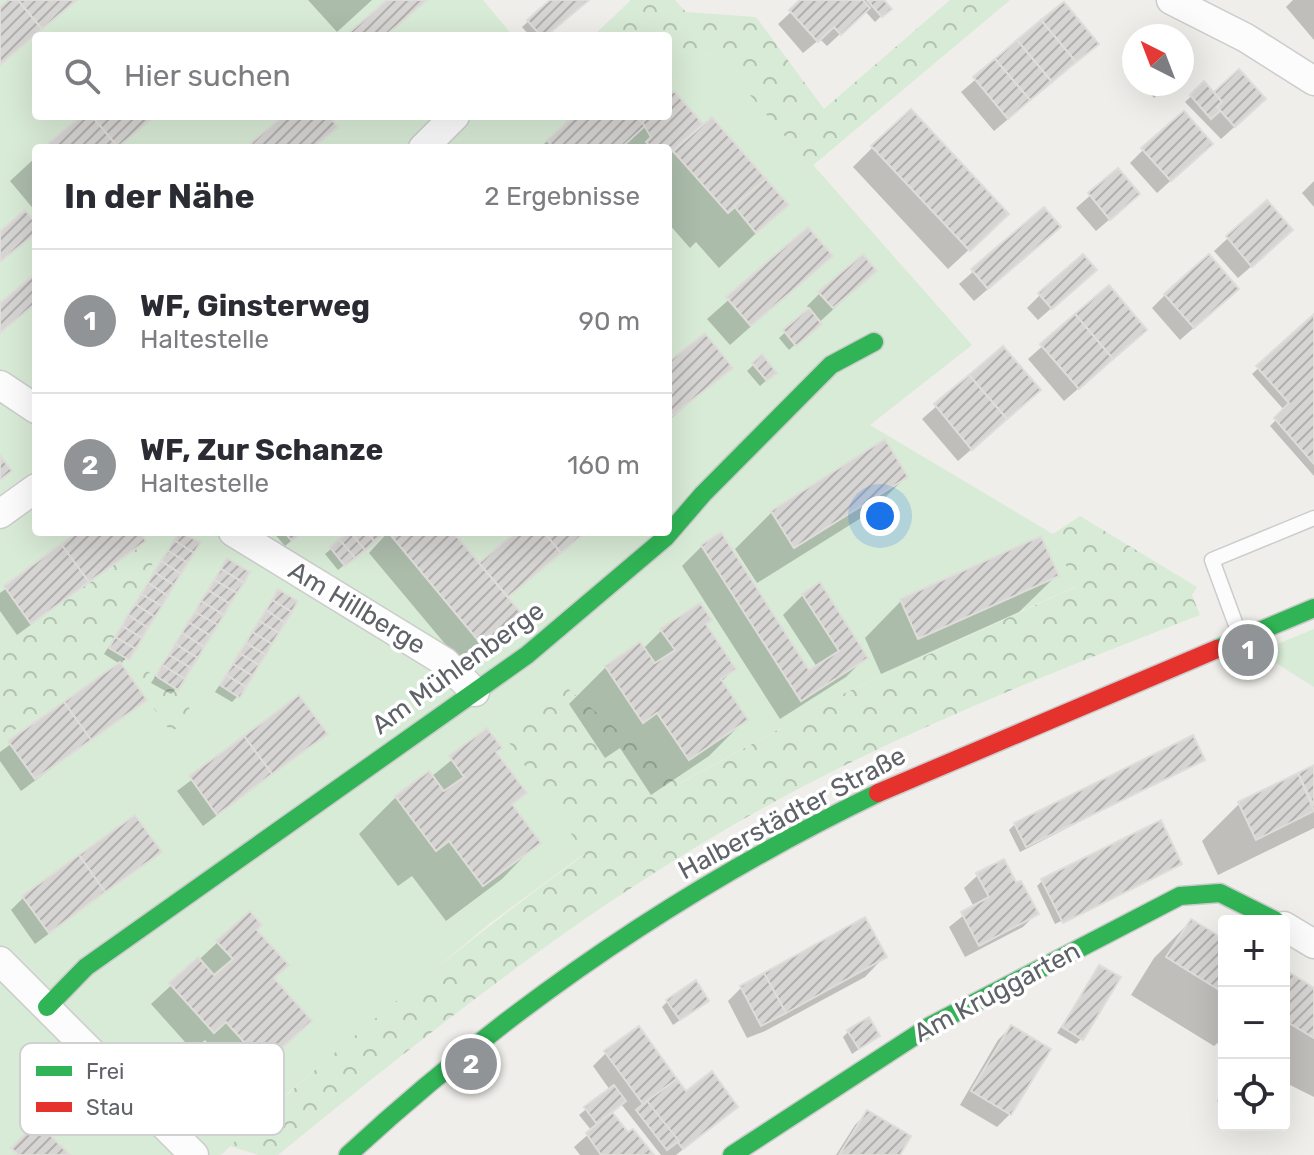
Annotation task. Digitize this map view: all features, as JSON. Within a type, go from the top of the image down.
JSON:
[{"type":"street","points":[[1171,0],[1246,38],[1314,81]]},
{"type":"street","points":[[427,144],[451,120]]},
{"type":"street","name":"Am Mühlenberge","points":[[672,531],[831,365],[874,342]]},
{"type":"street","points":[[0,385],[32,406]]},
{"type":"street","points":[[0,514],[32,491]]},
{"type":"street","name":"Am Hillberge","points":[[240,536],[445,662],[475,692]]},
{"type":"street","name":"Am Mühlenberge","points":[[47,1007],[86,967],[345,780],[527,655],[667,536]]},
{"type":"street","name":"Halberstädter Straße","points":[[348,1155],[430,1080],[548,988],[633,929],[744,863],[847,808],[1001,737],[1314,608]]},
{"type":"street","name":"Am Kruggarten","points":[[732,1155],[930,1026],[1180,896],[1201,890],[1219,891],[1265,915]]},
{"type":"street","points":[[1290,930],[1314,944]]},
{"type":"street","points":[[0,961],[83,1043]]},
{"type":"street","points":[[174,1135],[194,1155]]},
{"type":"lane","points":[[1241,640],[1212,560],[1314,518]]},
{"type":"green space","points":[[0,0],[483,0],[510,32],[32,32],[32,120],[672,120],[672,50],[717,56],[972,345],[870,425],[1053,534],[1076,586],[845,693],[680,783],[489,924],[284,1097],[284,1043],[20,1043],[20,1135],[243,1135],[221,1155],[0,1155]]},
{"type":"green space","points":[[631,0],[675,0],[686,12],[756,17],[824,109],[950,0],[1010,0],[811,167],[717,56],[672,50],[672,32],[597,32]]},
{"type":"green space","points":[[1080,516],[1197,587],[1192,595],[1200,615],[951,716],[769,805],[654,873],[543,949],[435,1029],[278,1155],[258,1155],[230,1146],[242,1135],[284,1135],[284,1098],[403,995],[585,854],[500,729],[561,683],[681,783],[845,693],[1075,587],[1053,534]]},
{"type":"green space","points":[[146,541],[154,572],[109,648],[178,690],[194,716],[171,732],[120,662],[0,739],[0,645]]},
{"type":"green space","points":[[1314,629],[1314,687],[1258,652]]},
{"type":"building","points":[[9,0],[18,0],[42,29],[32,32],[32,38],[0,65],[0,7]]},
{"type":"building","points":[[18,0],[77,0],[42,29]]},
{"type":"building","points":[[387,0],[427,0],[390,32],[350,32]]},
{"type":"building","points":[[550,0],[589,0],[551,32],[538,32],[527,20]]},
{"type":"building","points":[[800,0],[863,0],[870,8],[841,35],[834,27],[818,42],[789,10]]},
{"type":"building","points":[[867,0],[884,0],[892,9],[882,17]]},
{"type":"building","points":[[1064,2],[1099,44],[1076,62],[1041,20]]},
{"type":"building","points":[[1041,20],[1076,62],[1052,82],[1017,40]]},
{"type":"building","points":[[1017,40],[1052,82],[1030,100],[995,59]]},
{"type":"building","points":[[995,59],[1030,100],[1008,119],[973,77]]},
{"type":"building","points":[[1239,69],[1266,99],[1235,127],[1217,107],[1222,102],[1214,92]]},
{"type":"building","points":[[1204,81],[1222,102],[1217,107],[1220,111],[1211,119],[1191,96],[1194,96],[1194,91]]},
{"type":"building","points":[[672,92],[703,124],[672,151],[672,144],[648,144],[646,142],[651,137],[642,122],[672,120]]},
{"type":"building","points":[[911,109],[1009,214],[970,251],[871,146]]},
{"type":"building","points":[[1184,111],[1213,144],[1171,181],[1141,148]]},
{"type":"building","points":[[712,117],[766,179],[728,213],[673,151]]},
{"type":"building","points":[[76,120],[95,120],[115,144],[48,144]]},
{"type":"building","points":[[95,120],[150,120],[122,144],[115,144]]},
{"type":"building","points":[[278,120],[332,120],[338,127],[318,144],[251,143]]},
{"type":"building","points":[[570,120],[640,120],[645,126],[625,144],[550,144],[547,140]]},
{"type":"building","points":[[1118,168],[1140,194],[1110,220],[1088,193]]},
{"type":"building","points":[[766,179],[789,205],[756,233],[734,206]]},
{"type":"building","points":[[1267,200],[1293,230],[1252,267],[1226,236]]},
{"type":"building","points":[[1044,207],[1061,227],[988,289],[971,269]]},
{"type":"building","points":[[25,210],[32,218],[32,236],[0,262],[0,231]]},
{"type":"building","points":[[808,227],[833,256],[751,326],[726,297]]},
{"type":"building","points":[[863,254],[877,271],[833,308],[818,292]]},
{"type":"building","points":[[1083,254],[1097,270],[1052,309],[1038,293]]},
{"type":"building","points":[[1209,254],[1239,289],[1194,328],[1164,294]]},
{"type":"building","points":[[32,276],[32,306],[0,333],[0,303]]},
{"type":"building","points":[[1109,285],[1147,330],[1113,359],[1075,314]]},
{"type":"building","points":[[809,308],[822,324],[796,346],[783,330]]},
{"type":"building","points":[[1075,314],[1113,359],[1079,389],[1040,344]]},
{"type":"building","points":[[1314,314],[1314,464],[1274,418],[1289,403],[1256,366]]},
{"type":"building","points":[[705,333],[733,368],[672,416],[672,359]]},
{"type":"building","points":[[1003,346],[1041,390],[1007,419],[969,375]]},
{"type":"building","points":[[762,354],[777,373],[767,381],[752,363]]},
{"type":"building","points":[[969,375],[1007,419],[972,450],[934,404]]},
{"type":"building","points":[[885,439],[908,477],[794,548],[771,511]]},
{"type":"building","points":[[0,455],[12,471],[0,480]]},
{"type":"building","points":[[721,532],[809,670],[839,651],[802,594],[820,582],[868,658],[801,701],[701,545]]},
{"type":"building","points":[[72,536],[143,536],[146,541],[89,582],[61,544]]},
{"type":"building","points":[[176,536],[188,536],[201,542],[194,553],[174,540]]},
{"type":"building","points":[[353,536],[370,536],[375,542],[365,550]]},
{"type":"building","points":[[353,536],[365,550],[355,558],[339,539]]},
{"type":"building","points":[[391,536],[456,536],[521,613],[482,645]]},
{"type":"building","points":[[511,536],[547,536],[561,553],[508,597],[479,563]]},
{"type":"building","points":[[547,536],[581,536],[561,553]]},
{"type":"building","points":[[1041,536],[1059,576],[918,639],[900,599]]},
{"type":"building","points":[[339,539],[355,558],[345,566],[330,547]]},
{"type":"building","points":[[174,540],[194,553],[188,563],[168,551]]},
{"type":"building","points":[[61,544],[89,582],[31,624],[4,586]]},
{"type":"building","points":[[168,551],[188,563],[181,574],[161,561]]},
{"type":"building","points":[[227,558],[250,572],[244,583],[221,569]]},
{"type":"building","points":[[161,561],[181,574],[174,585],[154,572]]},
{"type":"building","points":[[221,569],[244,583],[237,593],[214,580]]},
{"type":"building","points":[[154,572],[174,585],[168,596],[148,583]]},
{"type":"building","points":[[214,580],[237,593],[230,604],[208,590]]},
{"type":"building","points":[[148,583],[168,596],[162,606],[141,594]]},
{"type":"building","points":[[278,589],[298,601],[292,612],[272,600]]},
{"type":"building","points":[[208,590],[230,604],[224,615],[201,601]]},
{"type":"building","points":[[141,594],[162,606],[155,617],[135,604]]},
{"type":"building","points":[[272,600],[292,612],[285,623],[266,610]]},
{"type":"building","points":[[201,601],[224,615],[218,625],[195,612]]},
{"type":"building","points":[[700,603],[712,620],[706,624],[736,669],[721,679],[748,720],[689,760],[657,713],[643,723],[605,666],[640,642],[655,663],[675,650],[660,629]]},
{"type":"building","points":[[135,604],[155,617],[148,628],[128,615]]},
{"type":"building","points":[[266,610],[285,623],[279,633],[259,621]]},
{"type":"building","points":[[195,612],[218,625],[211,636],[188,622]]},
{"type":"building","points":[[128,615],[148,628],[142,638],[122,626]]},
{"type":"building","points":[[259,621],[279,633],[272,644],[252,632]]},
{"type":"building","points":[[188,622],[211,636],[204,647],[182,633]]},
{"type":"building","points":[[122,626],[142,638],[136,649],[115,637]]},
{"type":"building","points":[[252,632],[272,644],[266,655],[246,643]]},
{"type":"building","points":[[182,633],[204,647],[198,658],[175,644]]},
{"type":"building","points":[[115,637],[136,649],[129,660],[109,648]]},
{"type":"building","points":[[246,643],[266,655],[259,665],[239,653]]},
{"type":"building","points":[[175,644],[198,658],[191,668],[169,655]]},
{"type":"building","points":[[239,653],[259,665],[253,676],[233,664]]},
{"type":"building","points":[[169,655],[191,668],[185,679],[162,665]]},
{"type":"building","points":[[120,662],[147,700],[91,740],[64,702]]},
{"type":"building","points":[[233,664],[253,676],[246,687],[226,675]]},
{"type":"building","points":[[162,665],[185,679],[178,690],[156,676]]},
{"type":"building","points":[[226,675],[246,687],[240,698],[220,685]]},
{"type":"building","points":[[299,695],[328,734],[272,774],[244,736]]},
{"type":"building","points":[[64,702],[91,740],[35,779],[8,741]]},
{"type":"building","points":[[487,728],[502,748],[496,752],[527,793],[512,804],[541,843],[483,886],[449,841],[436,851],[395,796],[429,771],[444,791],[464,777],[449,756]]},
{"type":"building","points":[[1193,735],[1205,760],[1026,847],[1014,823]]},
{"type":"building","points":[[244,736],[272,774],[217,815],[189,776]]},
{"type":"building","points":[[1314,765],[1314,806],[1298,773]]},
{"type":"building","points":[[1298,773],[1314,811],[1256,840],[1238,802]]},
{"type":"building","points":[[135,815],[162,852],[105,892],[79,855]]},
{"type":"building","points":[[1161,820],[1182,864],[1063,923],[1041,879]]},
{"type":"building","points":[[79,855],[105,892],[49,933],[22,896]]},
{"type":"building","points":[[1004,859],[1016,882],[1021,881],[1039,914],[979,946],[961,912],[989,897],[976,873]]},
{"type":"building","points":[[250,911],[262,925],[257,930],[289,965],[274,978],[312,1021],[284,1046],[284,1043],[245,1043],[226,1022],[214,1033],[169,983],[198,957],[214,975],[233,959],[216,941]]},
{"type":"building","points":[[865,917],[887,957],[786,1013],[764,973]]},
{"type":"building","points":[[1191,919],[1218,935],[1218,989],[1166,957]]},
{"type":"building","points":[[1099,965],[1121,977],[1083,1040],[1062,1027]]},
{"type":"building","points":[[764,973],[786,1013],[761,1026],[740,986]]},
{"type":"building","points":[[1290,973],[1314,988],[1314,1038],[1290,1024]]},
{"type":"building","points":[[696,980],[709,1001],[680,1020],[666,1000]]},
{"type":"building","points":[[869,1017],[880,1036],[859,1049],[847,1030]]},
{"type":"building","points":[[1011,1025],[1051,1049],[1011,1115],[971,1091]]},
{"type":"building","points":[[639,1026],[677,1079],[643,1104],[604,1051]]},
{"type":"building","points":[[712,1071],[738,1107],[683,1149],[647,1101],[677,1079],[686,1091]]},
{"type":"building","points":[[614,1085],[626,1101],[597,1124],[584,1107]]},
{"type":"building","points":[[647,1101],[679,1141],[667,1150],[636,1110]]},
{"type":"building","points":[[867,1110],[911,1136],[900,1155],[839,1155]]},
{"type":"building","points":[[612,1112],[628,1132],[633,1129],[654,1155],[601,1155],[586,1133]]},
{"type":"building","points":[[24,1135],[52,1135],[70,1155],[18,1155],[11,1148]]},
{"type":"traffic: fast","points":[[672,530],[703,494],[831,365],[874,342]]},
{"type":"traffic: fast","points":[[47,1007],[86,967],[527,655],[667,536]]},
{"type":"traffic: fast","points":[[1217,649],[1314,608]]},
{"type":"traffic: fast","points":[[348,1155],[470,1050],[600,954],[735,869],[878,793]]},
{"type":"traffic: fast","points":[[732,1155],[930,1026],[1180,896],[1220,893],[1264,915]]},
{"type":"traffic: jam","points":[[878,793],[1217,649]]},
{"type":"place","name":"WF, Ginsterweg","points":[[1248,650]]},
{"type":"place","name":"WF, Zur Schanze","points":[[471,1064]]}]
